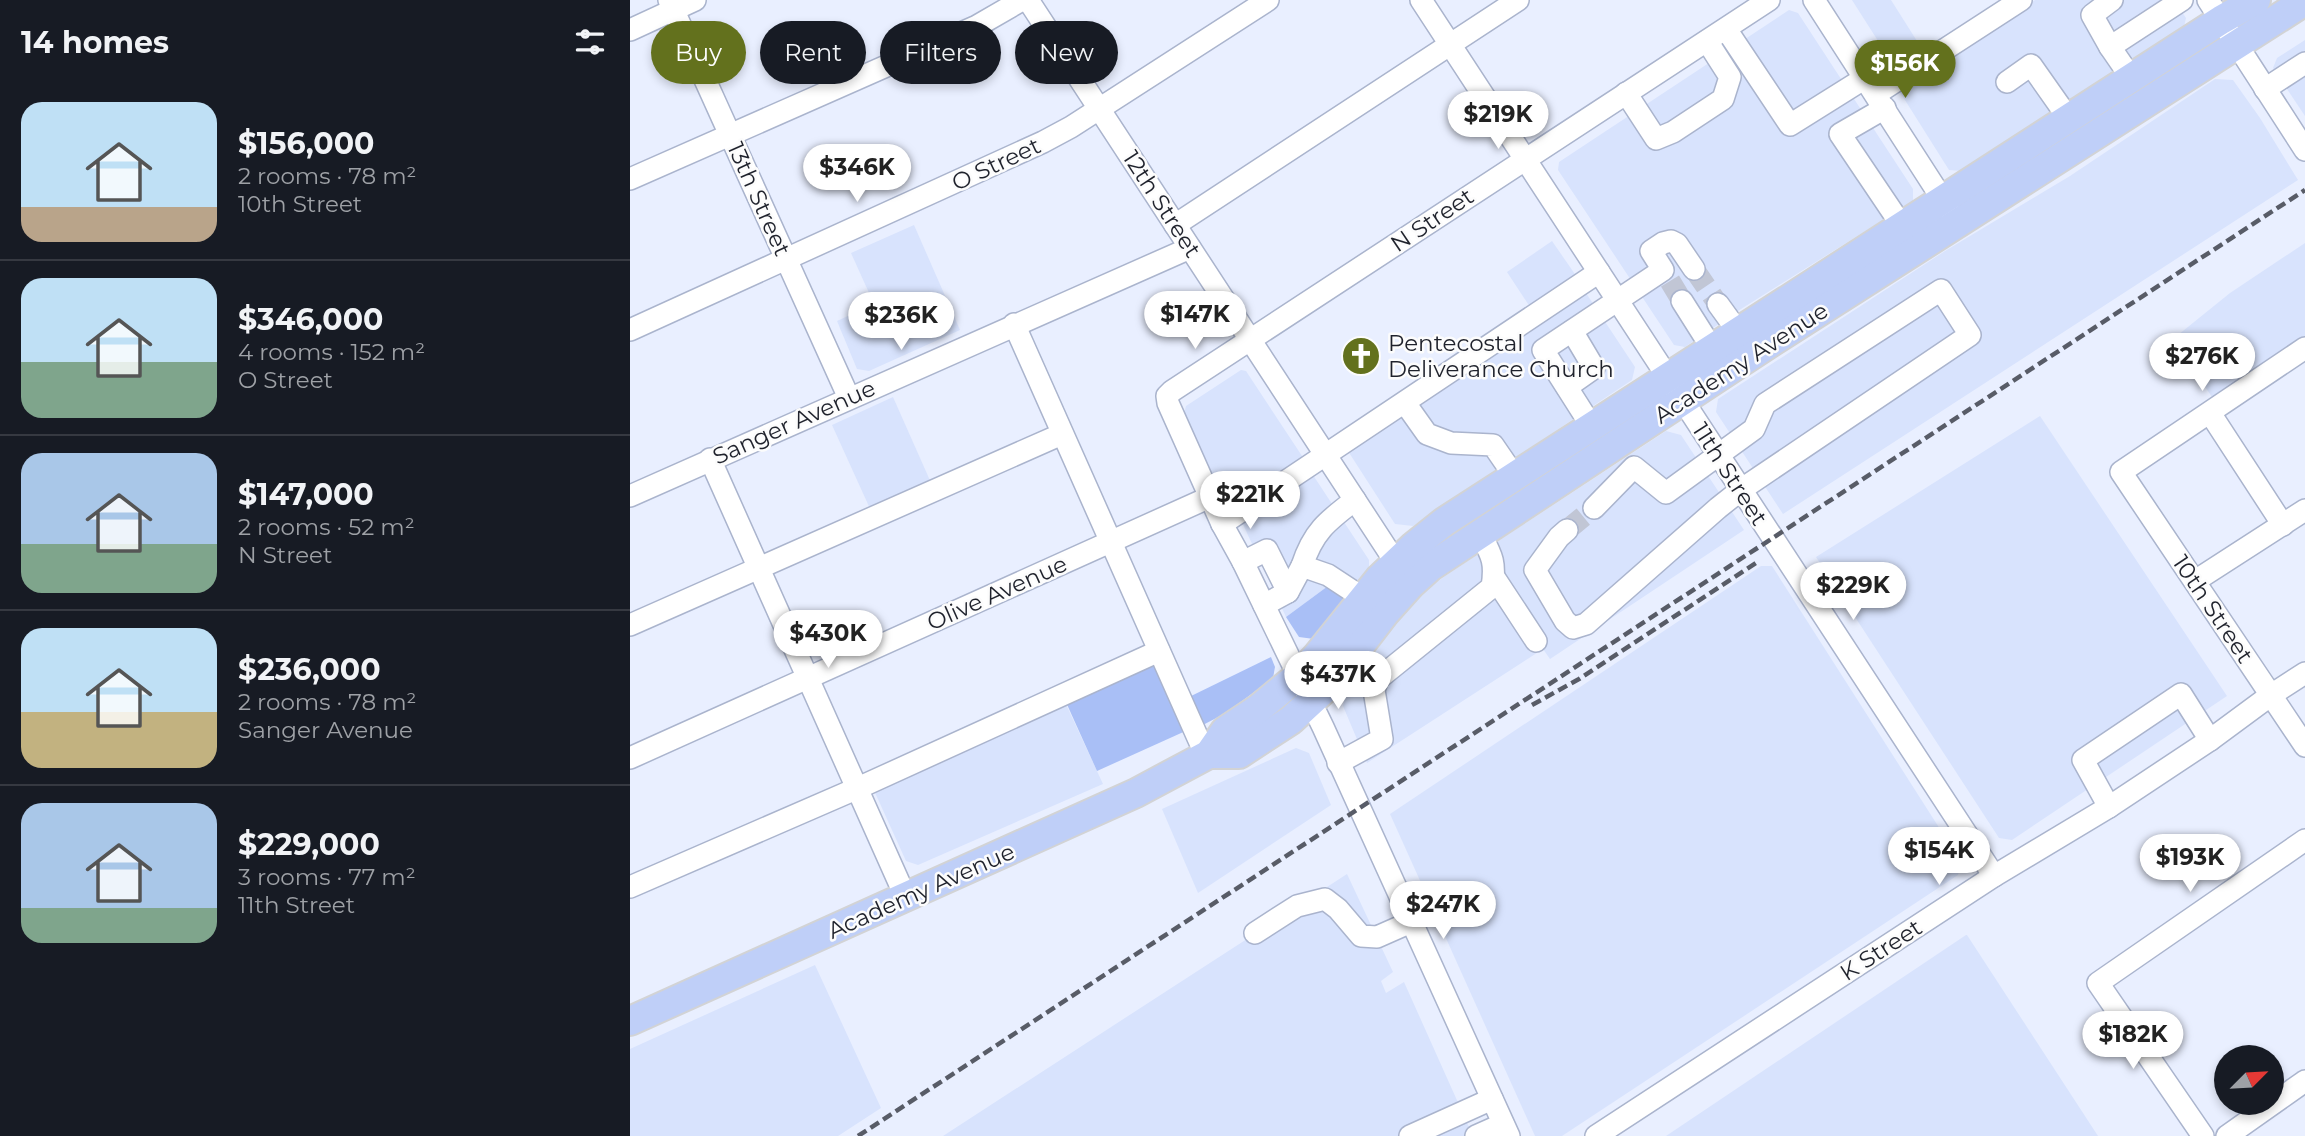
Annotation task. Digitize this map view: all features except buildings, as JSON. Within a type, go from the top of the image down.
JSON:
[{"type":"main road","name":"Academy Avenue","points":[[1207,755],[1239,754],[1291,720],[1332,682],[1385,613],[1403,573],[1444,522],[1592,427],[1676,389],[1713,350],[2256,0]]},
{"type":"main road","name":"Academy Avenue","points":[[630,1021],[1136,793],[1207,755],[1225,731],[1258,709],[1298,676],[1363,598],[1403,573],[1430,567],[1676,389],[1958,224],[2222,21],[2305,1]]},
{"type":"main road","points":[[1480,533],[1480,525],[1487,512],[1527,483],[1545,457]]},
{"type":"street","points":[[630,30],[672,5],[695,0]]},
{"type":"street","points":[[630,179],[977,26],[1022,0]]},
{"type":"street","name":"12th Street","points":[[1028,0],[1403,573]]},
{"type":"street","name":"O Street","points":[[630,330],[1043,142],[1100,109],[1268,0]]},
{"type":"street","name":"11th Street","points":[[1421,0],[1994,876]]},
{"type":"street","points":[[1175,225],[1518,0]]},
{"type":"street","name":"N Street","points":[[1210,497],[1168,403],[1167,396],[1172,391],[1769,0]]},
{"type":"street","points":[[1814,0],[1958,224]]},
{"type":"street","points":[[1726,29],[1790,125],[1875,93],[2021,0]]},
{"type":"street","points":[[2112,0],[2092,15],[2132,79]]},
{"type":"street","points":[[2110,47],[2182,0]]},
{"type":"street","name":"13th Street","points":[[672,5],[849,398]]},
{"type":"street","points":[[2222,21],[2304,145]]},
{"type":"street","points":[[1626,93],[1657,139],[1672,132],[1723,99],[1730,77],[1707,41]]},
{"type":"street","points":[[2007,82],[2031,65],[2070,119]]},
{"type":"street","points":[[2265,89],[2303,69]]},
{"type":"street","points":[[1875,93],[1840,134],[1902,226]]},
{"type":"street","points":[[1592,427],[1544,350],[1618,301],[1667,276],[1651,251],[1663,243],[1671,241],[1676,244],[1694,269]]},
{"type":"street","name":"Sanger Avenue","points":[[630,496],[1190,248]]},
{"type":"street","points":[[1222,524],[1599,272]]},
{"type":"street","points":[[1567,530],[1535,570],[1565,621],[1573,628],[1586,624],[1742,489],[1970,335],[1941,290],[1765,404],[1754,429],[1666,493],[1634,467],[1594,508]]},
{"type":"street","points":[[1682,301],[1713,350]]},
{"type":"street","points":[[1718,304],[1739,333]]},
{"type":"street","points":[[1014,324],[1207,755]]},
{"type":"street","points":[[1567,387],[1594,368],[1572,331]]},
{"type":"street","points":[[2283,525],[2210,413],[2305,348]]},
{"type":"street","points":[[1405,403],[1427,434],[1451,443],[1493,445],[1516,477]]},
{"type":"street","name":"10th Street","points":[[2210,413],[2121,472],[2305,746]]},
{"type":"street","points":[[630,625],[1062,434]]},
{"type":"street","points":[[710,459],[906,898]]},
{"type":"street","points":[[1210,497],[1311,702],[1506,1130],[1476,1136]]},
{"type":"street","name":"Olive Avenue","points":[[630,758],[1210,497]]},
{"type":"street","points":[[1264,605],[1288,592],[1302,566],[1307,549],[1325,522],[1355,500]]},
{"type":"street","points":[[2195,581],[2305,510]]},
{"type":"street","points":[[1338,763],[1382,738],[1374,690],[1378,679],[1492,587],[1495,568],[1493,559],[1480,533]]},
{"type":"street","points":[[1243,562],[1267,550],[1288,592]]},
{"type":"street","points":[[1302,566],[1328,575],[1363,598]]},
{"type":"street","points":[[1494,577],[1536,641]]},
{"type":"street","points":[[630,887],[858,788],[1159,651]]},
{"type":"street","name":"K Street","points":[[1597,1136],[1994,876],[2109,807],[2305,673]]},
{"type":"street","points":[[2109,807],[2082,760],[2181,694],[2210,740]]},
{"type":"street","points":[[2203,1136],[2098,983],[2305,840]]},
{"type":"street","points":[[1255,933],[1297,906],[1325,899],[1338,909],[1361,936],[1377,937],[1411,922]]},
{"type":"street","points":[[2227,1136],[2305,1081]]},
{"type":"street","points":[[1410,1136],[1492,1100]]},
{"type":"shaded area","points":[[1852,0],[1891,0],[1922,49],[1894,66]]},
{"type":"shaded area","points":[[2035,0],[2174,0],[2186,18],[2184,27],[1962,171],[1949,170],[1898,89]]},
{"type":"shaded area","points":[[1789,10],[1798,13],[1913,189],[1913,201],[1685,347],[1674,345],[1558,170],[1559,162]]},
{"type":"shaded area","points":[[2305,40],[2305,116],[2273,68],[2277,58]]},
{"type":"shaded area","points":[[2215,79],[2233,80],[2298,180],[1783,514],[1716,412],[1718,399],[1945,251],[2070,176]]},
{"type":"shaded area","points":[[914,225],[960,330],[869,371],[857,369],[837,321],[874,304],[851,253]]},
{"type":"shaded area","points":[[1552,241],[1579,280],[1532,310],[1507,272]]},
{"type":"shaded area","points":[[2305,243],[2305,336],[2212,397],[2173,339],[2230,293]]},
{"type":"shaded area","points":[[1586,293],[1635,367],[1632,380],[1413,526],[1395,524],[1346,448]]},
{"type":"shaded area","points":[[1241,370],[1246,371],[1304,459],[1229,508],[1219,492],[1184,414],[1186,406]]},
{"type":"shaded area","points":[[893,397],[932,485],[872,513],[832,425]]},
{"type":"shaded area","points":[[2040,416],[2227,696],[2012,840],[1999,838],[1816,557]]},
{"type":"shaded area","points":[[1666,431],[1681,435],[1744,530],[1550,659],[1543,649],[1367,763],[1343,706],[1345,696],[1396,622],[1425,591],[1445,576]]},
{"type":"shaded area","points":[[1311,472],[1369,560],[1369,573],[1348,598],[1328,586],[1286,617],[1240,518]]},
{"type":"shaded area","points":[[1761,566],[1772,566],[1961,862],[1958,875],[1562,1136],[1535,1136],[1390,814]]},
{"type":"shaded area","points":[[1328,586],[1348,598],[1314,639],[1299,637],[1286,617]]},
{"type":"shaded area","points":[[1158,656],[1190,729],[1097,771],[1065,700]]},
{"type":"shaded area","points":[[1271,657],[1275,667],[1273,678],[1226,713],[1199,727],[1187,698]]},
{"type":"shaded area","points":[[1064,700],[1103,784],[918,865],[906,861],[872,786]]},
{"type":"shaded area","points":[[1296,748],[1309,753],[1331,805],[1198,893],[1162,809]]},
{"type":"shaded area","points":[[1347,874],[1393,972],[1381,981],[1386,993],[1404,982],[1473,1136],[943,1136]]},
{"type":"shaded area","points":[[1966,935],[2098,1136],[1666,1136]]},
{"type":"shaded area","points":[[815,965],[881,1108],[838,1136],[630,1136],[630,1049]]},
{"type":"tunnel","points":[[1694,269],[1718,304]]},
{"type":"tunnel","points":[[1670,281],[1682,301]]},
{"type":"tunnel","points":[[1567,530],[1594,508]]},
{"type":"railway","points":[[858,1136],[2305,190]]},
{"type":"railway","points":[[1532,705],[1579,679],[1759,561]]},
{"type":"place","name":"Pentecostal Deliverance Church","points":[[1361,356]]}]
